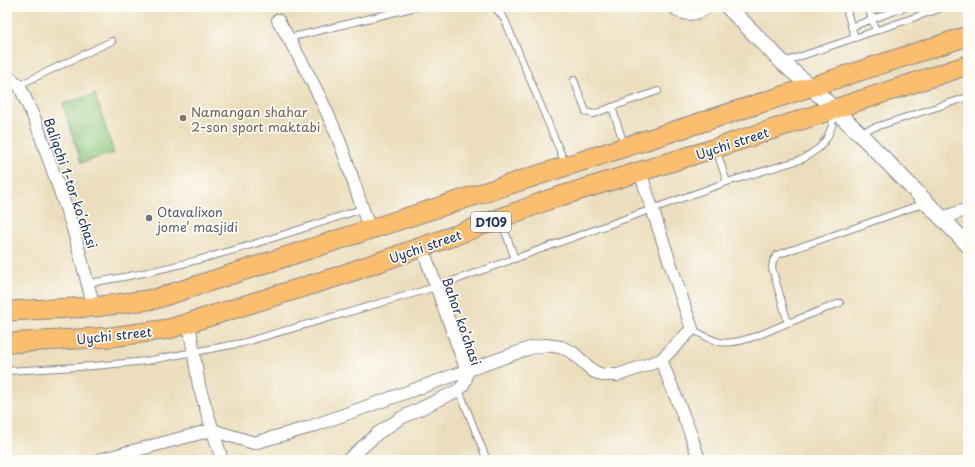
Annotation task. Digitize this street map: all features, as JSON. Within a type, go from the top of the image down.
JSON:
[{"type":"main road","name":"D109","points":[[7,311],[94,307],[155,299],[968,36]]},
{"type":"main road","name":"Uychi street","points":[[7,343],[111,337],[169,329],[339,276],[500,219],[548,200],[716,148],[968,66]]},
{"type":"street","points":[[676,7],[687,13],[699,11],[705,7]]},
{"type":"street","points":[[728,7],[783,63],[811,87],[858,132],[968,245]]},
{"type":"street","points":[[278,20],[306,68],[322,102],[339,141],[370,230]]},
{"type":"street","name":"Baliqchi 1-tor koʻchasi","points":[[7,76],[19,85],[35,120],[69,218],[89,283],[94,307]]},
{"type":"street","points":[[99,460],[212,430],[254,442],[310,427],[467,372],[530,348],[545,345],[561,347],[572,352],[593,371],[608,376],[618,375],[661,360],[692,329],[640,172]]},
{"type":"street","points":[[942,218],[968,209]]},
{"type":"street","name":"Bahor koʻchasi","points":[[422,247],[467,372],[465,384],[460,390]]},
{"type":"street","points":[[189,323],[199,386],[222,460]]},
{"type":"street","points":[[661,360],[690,432],[698,460]]},
{"type":"street","points":[[348,460],[378,433],[401,418],[460,390]]},
{"type":"lane","points":[[289,38],[416,7]]},
{"type":"lane","points":[[495,7],[505,20],[566,167]]},
{"type":"lane","points":[[850,7],[847,12],[855,38]]},
{"type":"lane","points":[[868,7],[876,31]]},
{"type":"lane","points":[[783,63],[905,21],[929,10],[945,7]]},
{"type":"lane","points":[[851,26],[902,8],[905,21]]},
{"type":"lane","points":[[19,85],[112,41]]},
{"type":"lane","points":[[574,80],[586,112],[594,114],[658,91]]},
{"type":"lane","points":[[858,132],[968,97]]},
{"type":"lane","points":[[612,107],[624,148]]},
{"type":"lane","points":[[7,370],[108,365],[146,361],[242,343],[436,287],[727,182],[802,158],[819,148],[830,132],[834,109]]},
{"type":"lane","points":[[716,148],[727,182]]},
{"type":"lane","points":[[788,323],[772,268],[773,261],[778,255],[927,202]]},
{"type":"lane","points":[[89,283],[135,276],[241,249],[362,209]]},
{"type":"lane","points":[[500,219],[515,259]]},
{"type":"lane","points":[[692,329],[714,340],[727,343],[740,341],[840,303]]},
{"type":"lane","points":[[460,390],[487,460]]},
{"type":"green space","points":[[95,94],[114,153],[81,163],[63,104]]},
{"type":"place","name":"Namangan shahar 2-son sport maktabi","points":[[183,118]]},
{"type":"place","name":"Otavalixon jome’ masjidi","points":[[149,218]]}]
